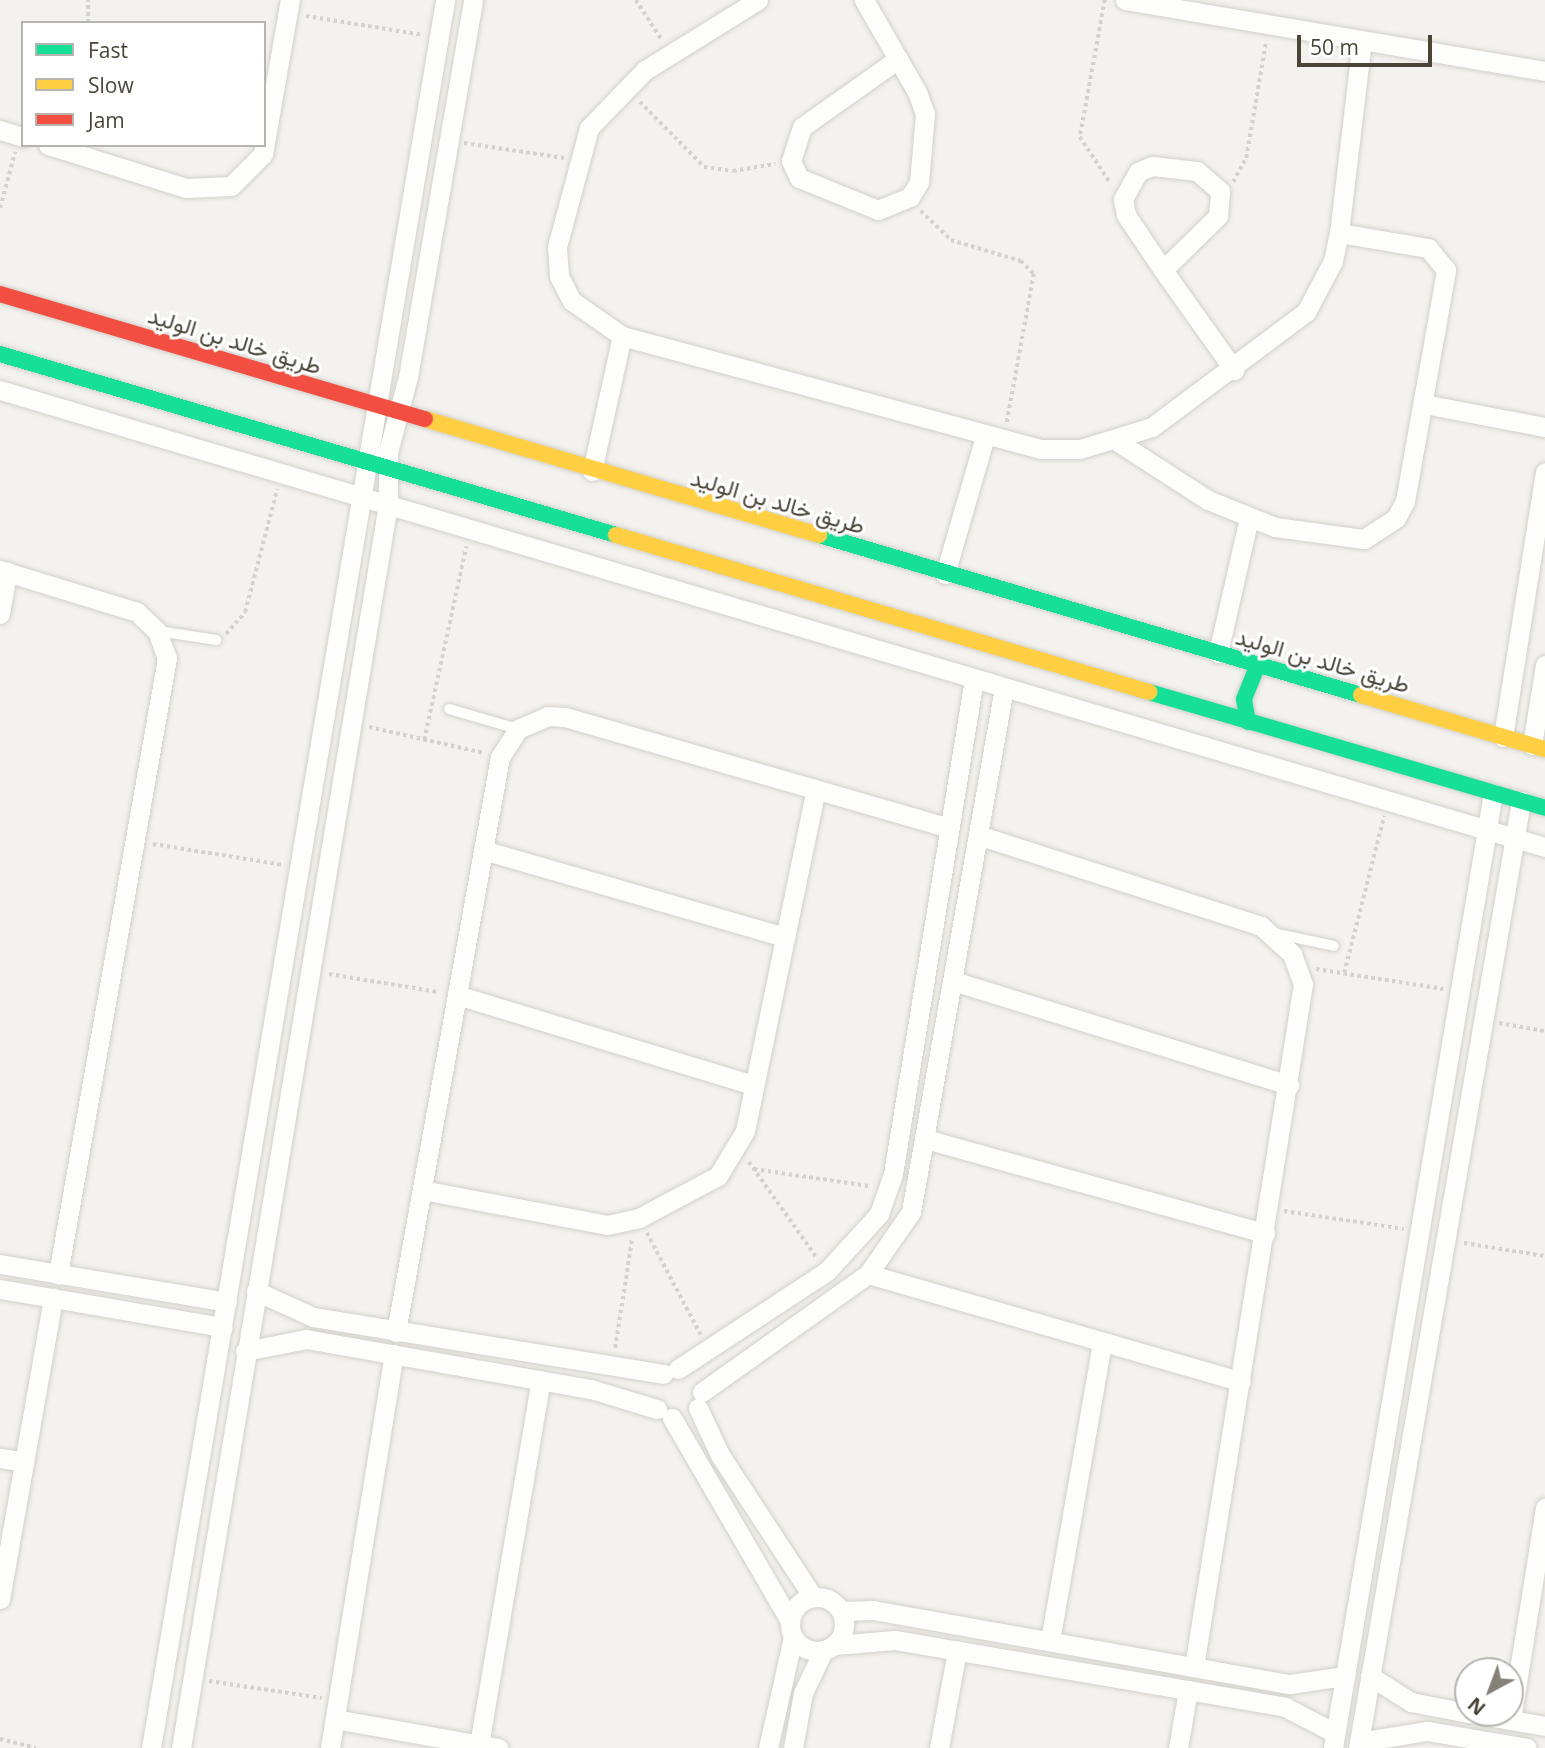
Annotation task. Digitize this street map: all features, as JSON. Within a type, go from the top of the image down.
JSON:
[{"type":"street","points":[[152,1748],[445,0]]},
{"type":"street","points":[[181,1748],[388,504],[388,470],[397,411],[473,0]]},
{"type":"street","points":[[758,0],[625,85],[589,128],[576,160],[557,247],[559,276],[592,320],[622,336],[994,439],[1080,449],[1118,442],[1169,417],[1234,370],[1306,312],[1333,261],[1339,233],[1362,40]]},
{"type":"street","points":[[864,0],[898,59],[917,92],[928,137],[910,197],[878,210],[814,189],[790,161],[802,127],[898,59]]},
{"type":"street","points":[[1125,0],[1214,7],[1268,24],[1545,71]]},
{"type":"street","points":[[266,137],[289,7]]},
{"type":"street","points":[[0,130],[21,137]]},
{"type":"street","points":[[54,147],[187,188],[231,186],[263,154],[264,147]]},
{"type":"street","points":[[1163,270],[1218,216],[1220,191],[1197,171],[1152,166],[1128,184],[1123,200],[1126,215],[1163,270],[1234,370]]},
{"type":"street","points":[[1118,442],[1249,519],[1345,540],[1382,531],[1405,502],[1446,270],[1428,248],[1339,233]]},
{"type":"street","name":"طريق خالد بن الوليد","points":[[0,294],[592,471],[1539,747]]},
{"type":"street","points":[[592,471],[622,336]]},
{"type":"street","points":[[0,354],[1248,723],[1545,808]]},
{"type":"street","points":[[0,390],[1545,847]]},
{"type":"street","points":[[1424,404],[1545,427]]},
{"type":"street","points":[[945,574],[994,439]]},
{"type":"street","points":[[1503,737],[1545,472]]},
{"type":"street","points":[[1218,653],[1249,519]]},
{"type":"street","points":[[0,614],[4,571],[124,606],[158,631],[166,672],[58,1274]]},
{"type":"street","points":[[1248,723],[1244,699],[1258,665]]},
{"type":"street","points":[[1539,747],[1545,665]]},
{"type":"street","points":[[974,679],[889,1189],[865,1236],[827,1271],[670,1371],[654,1386],[665,1414],[791,1629],[806,1649],[895,1640],[1188,1690],[1296,1710],[1334,1741],[1407,1320],[1455,990],[1493,793]]},
{"type":"street","points":[[245,1351],[294,1338],[541,1380],[665,1414],[700,1400],[868,1274],[911,1212],[1004,688]]},
{"type":"street","points":[[396,1332],[500,757],[518,729],[548,716],[565,716],[950,828]]},
{"type":"street","points":[[422,1190],[592,1224],[637,1218],[704,1187],[738,1147],[754,1085],[816,789]]},
{"type":"street","points":[[1521,801],[1358,1745],[1413,1731],[1527,1748]]},
{"type":"street","points":[[978,835],[1273,933],[1298,967],[1303,1002],[1194,1667]]},
{"type":"street","points":[[483,850],[785,937]]},
{"type":"street","points":[[953,981],[1289,1085]]},
{"type":"street","points":[[457,995],[754,1085]]},
{"type":"street","points":[[271,1040],[297,1045]]},
{"type":"street","points":[[925,1139],[1265,1233]]},
{"type":"street","points":[[0,1264],[227,1302]]},
{"type":"street","points":[[868,1274],[1241,1382]]},
{"type":"street","points":[[0,1289],[223,1327]]},
{"type":"street","points":[[256,1291],[300,1314],[612,1370],[670,1371],[694,1376],[720,1455],[813,1597],[841,1611],[873,1610],[1301,1685],[1345,1676]]},
{"type":"street","points":[[0,1599],[53,1298]]},
{"type":"street","points":[[1407,1320],[1431,1325]]},
{"type":"street","points":[[1050,1641],[1102,1342]]},
{"type":"street","points":[[330,1748],[394,1354]]},
{"type":"street","points":[[337,1710],[489,1746],[541,1380]]},
{"type":"street","points":[[0,1458],[24,1462]]},
{"type":"street","points":[[1521,1657],[1545,1508]]},
{"type":"street","points":[[768,1748],[797,1605],[813,1597]]},
{"type":"street","points":[[793,1748],[803,1693],[829,1648],[843,1633],[841,1611]]},
{"type":"street","points":[[939,1748],[957,1651]]},
{"type":"street","points":[[164,1674],[192,1678]]},
{"type":"street","points":[[1370,1676],[1411,1702],[1454,1710]]},
{"type":"street","points":[[1178,1748],[1188,1690]]},
{"type":"street","points":[[1524,1722],[1545,1726]]},
{"type":"lane","points":[[158,631],[216,640]]},
{"type":"lane","points":[[449,709],[518,729]]},
{"type":"lane","points":[[1273,933],[1334,946]]},
{"type":"path","points":[[88,0],[88,21]]},
{"type":"path","points":[[636,0],[671,54]]},
{"type":"path","points":[[1105,0],[1080,137],[1123,200]]},
{"type":"path","points":[[289,7],[439,38]]},
{"type":"path","points":[[1220,191],[1246,158],[1268,24]]},
{"type":"path","points":[[625,85],[680,150],[704,167],[733,171],[790,161]]},
{"type":"path","points":[[0,208],[21,137]]},
{"type":"path","points":[[449,141],[576,160]]},
{"type":"path","points":[[910,197],[951,240],[1021,261],[1034,274],[994,439]]},
{"type":"path","points":[[216,640],[245,612],[281,473]]},
{"type":"path","points":[[424,740],[470,528]]},
{"type":"path","points":[[351,723],[500,757]]},
{"type":"path","points":[[1344,974],[1388,800]]},
{"type":"path","points":[[135,841],[299,868]]},
{"type":"path","points":[[1298,967],[1455,990]]},
{"type":"path","points":[[310,971],[457,995]]},
{"type":"path","points":[[1483,1020],[1545,1031]]},
{"type":"path","points":[[738,1147],[827,1271]]},
{"type":"path","points":[[754,1169],[889,1189]]},
{"type":"path","points":[[1269,1208],[1420,1232]]},
{"type":"path","points":[[637,1218],[708,1349]]},
{"type":"path","points":[[612,1370],[637,1218]]},
{"type":"path","points":[[1445,1240],[1545,1256]]},
{"type":"path","points":[[192,1678],[337,1710]]},
{"type":"path","points":[[0,1740],[36,1748]]},
{"type":"traffic: fast","points":[[0,354],[616,535]]},
{"type":"traffic: fast","points":[[819,535],[1361,695]]},
{"type":"traffic: fast","points":[[1248,722],[1244,699],[1258,665]]},
{"type":"traffic: fast","points":[[1149,692],[1545,808]]},
{"type":"traffic: slow","points":[[425,419],[819,535]]},
{"type":"traffic: slow","points":[[616,535],[1149,692]]},
{"type":"traffic: slow","points":[[1361,695],[1545,749]]},
{"type":"traffic: jam","points":[[0,294],[425,419]]}]
